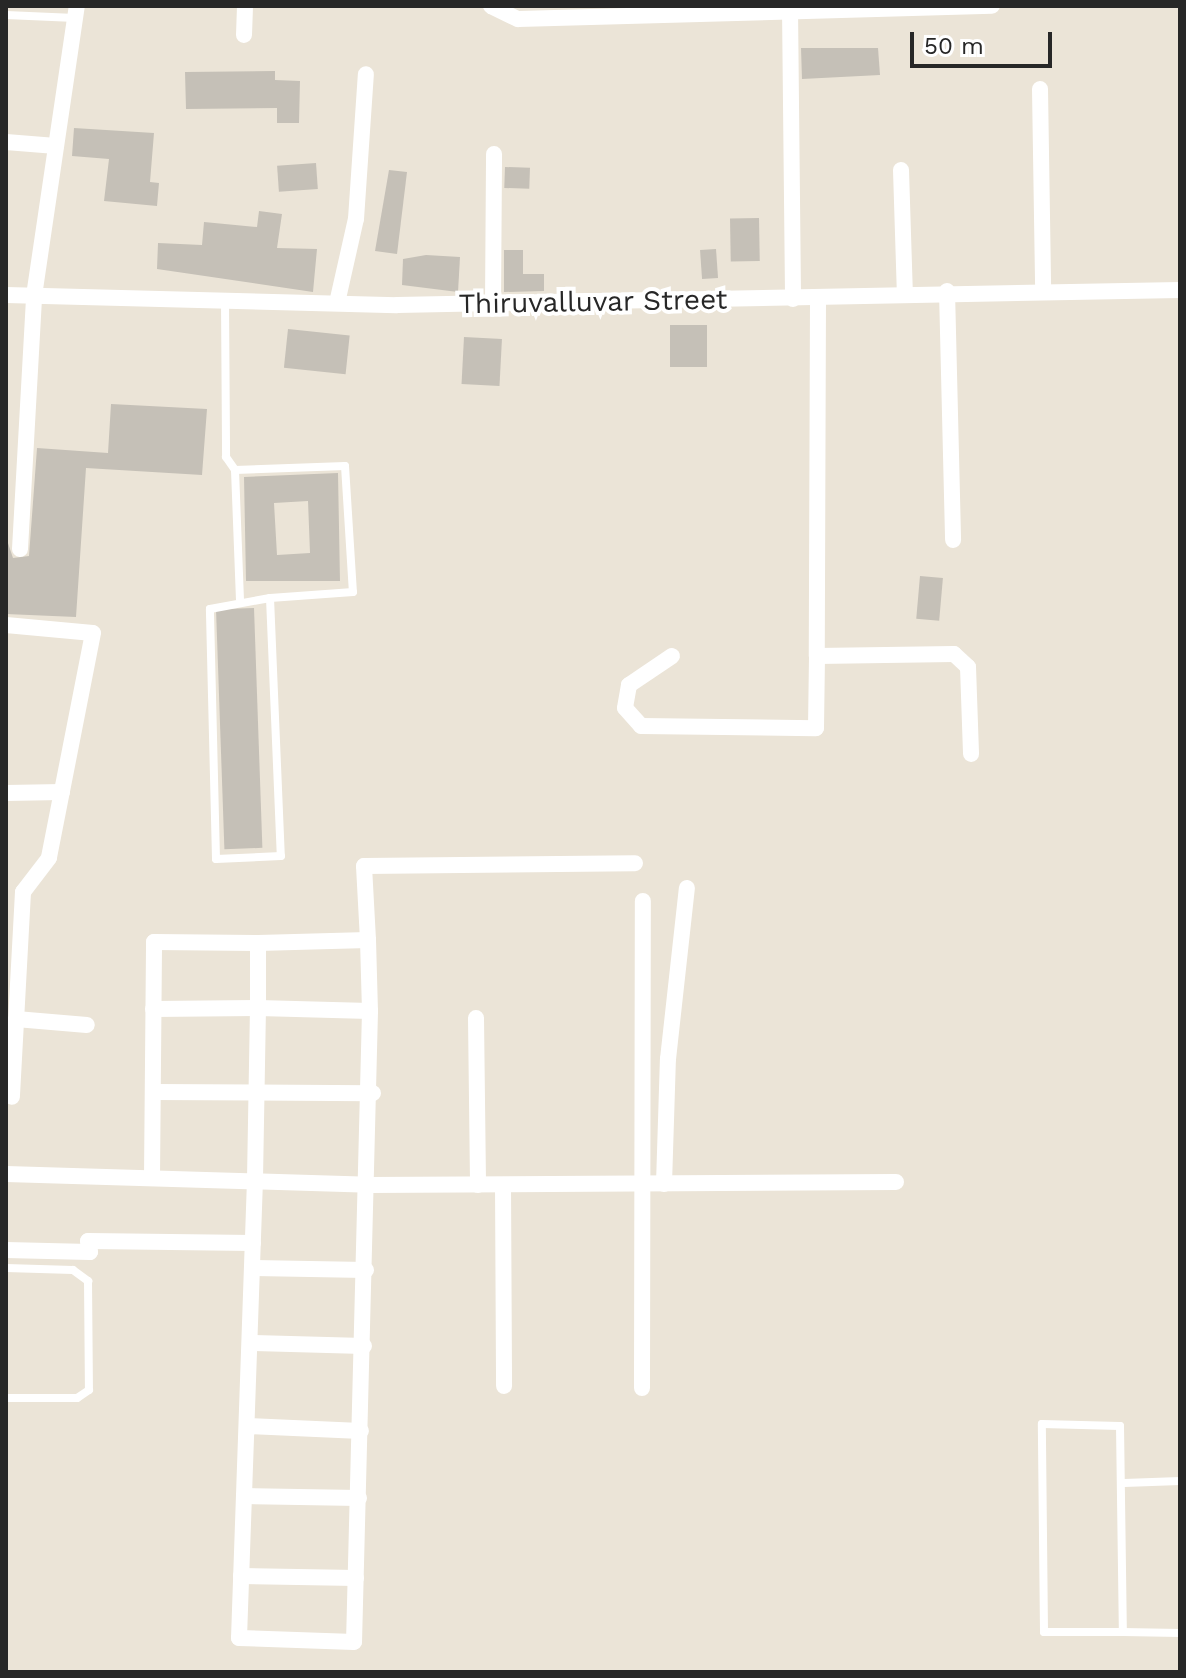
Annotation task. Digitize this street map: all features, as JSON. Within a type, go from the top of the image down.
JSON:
[{"type":"street","points":[[244,35],[245,6]]},
{"type":"street","points":[[491,6],[518,19],[992,6]]},
{"type":"street","points":[[790,11],[793,299]]},
{"type":"street","points":[[20,549],[34,296],[76,12]]},
{"type":"street","points":[[337,303],[356,219],[366,74]]},
{"type":"street","points":[[1040,89],[1043,290]]},
{"type":"street","points":[[6,142],[56,146]]},
{"type":"street","points":[[493,304],[494,154]]},
{"type":"street","points":[[901,170],[905,294]]},
{"type":"street","name":"Thiruvalluvar Street","points":[[6,295],[493,304],[793,299],[947,291],[1180,290]]},
{"type":"street","points":[[947,291],[953,540]]},
{"type":"street","points":[[672,656],[629,685],[625,708],[641,726],[816,728],[818,298]]},
{"type":"street","points":[[6,625],[93,633],[49,858],[23,892],[12,1097]]},
{"type":"street","points":[[817,656],[954,654],[968,667],[971,754]]},
{"type":"street","points":[[6,793],[62,792]]},
{"type":"street","points":[[258,943],[255,1179],[239,1638],[354,1642],[373,1093],[364,866],[635,863]]},
{"type":"street","points":[[664,1184],[668,1059],[687,888]]},
{"type":"street","points":[[642,1388],[643,901]]},
{"type":"street","points":[[152,1177],[154,942],[368,940]]},
{"type":"street","points":[[153,1009],[370,1011]]},
{"type":"street","points":[[476,1018],[478,1185]]},
{"type":"street","points":[[16,1019],[87,1025]]},
{"type":"street","points":[[153,1092],[373,1093]]},
{"type":"street","points":[[6,1174],[255,1179],[369,1185],[896,1182]]},
{"type":"street","points":[[503,1185],[504,1386]]},
{"type":"street","points":[[6,1250],[90,1252],[88,1241],[253,1243]]},
{"type":"street","points":[[252,1268],[366,1270]]},
{"type":"street","points":[[250,1343],[364,1346]]},
{"type":"street","points":[[247,1426],[361,1431]]},
{"type":"street","points":[[244,1496],[359,1498]]},
{"type":"street","points":[[241,1576],[356,1578]]},
{"type":"lane","points":[[6,15],[76,12]]},
{"type":"lane","points":[[225,300],[226,457],[235,470],[240,600]]},
{"type":"lane","points":[[235,470],[345,466],[353,592],[240,600],[210,609],[216,859],[281,856],[270,598]]},
{"type":"lane","points":[[6,1268],[82,1273],[88,1281],[89,1359],[84,1395],[6,1398]]},
{"type":"lane","points":[[1123,1632],[1124,1483],[1120,1426],[1042,1424],[1044,1632],[1180,1633]]},
{"type":"lane","points":[[1124,1483],[1180,1481]]},
{"type":"building","points":[[801,48],[878,48],[880,75],[802,79]]},
{"type":"building","points":[[275,71],[275,80],[300,81],[299,123],[277,123],[277,108],[186,109],[185,72]]},
{"type":"building","points":[[74,128],[154,133],[150,182],[159,183],[157,206],[104,201],[109,159],[72,156]]},
{"type":"building","points":[[316,163],[318,189],[279,192],[277,166]]},
{"type":"building","points":[[505,167],[530,168],[529,189],[504,188]]},
{"type":"building","points":[[389,170],[407,172],[397,254],[375,251]]},
{"type":"building","points":[[259,211],[282,214],[277,248],[317,249],[313,292],[157,269],[158,243],[202,245],[204,222],[257,227]]},
{"type":"building","points":[[759,218],[760,261],[731,261],[730,219]]},
{"type":"building","points":[[716,249],[718,278],[702,279],[700,250]]},
{"type":"building","points":[[504,250],[523,250],[523,274],[544,274],[544,291],[504,292]]},
{"type":"building","points":[[426,255],[460,257],[458,292],[402,285],[403,259]]},
{"type":"building","points":[[670,325],[707,325],[707,367],[670,367]]},
{"type":"building","points":[[288,329],[350,335],[346,374],[284,368]]},
{"type":"building","points":[[464,337],[502,339],[499,386],[462,384]]},
{"type":"building","points":[[111,404],[207,409],[202,475],[86,468],[76,617],[6,614],[6,537],[13,558],[29,556],[37,448],[108,453]]},
{"type":"building","points":[[338,473],[340,581],[246,581],[244,477]],"holes":[[[308,501],[310,553],[277,555],[274,503]]]},
{"type":"building","points":[[920,576],[943,578],[939,621],[916,619]]},
{"type":"building","points":[[254,608],[262,848],[224,849],[216,609]]}]
